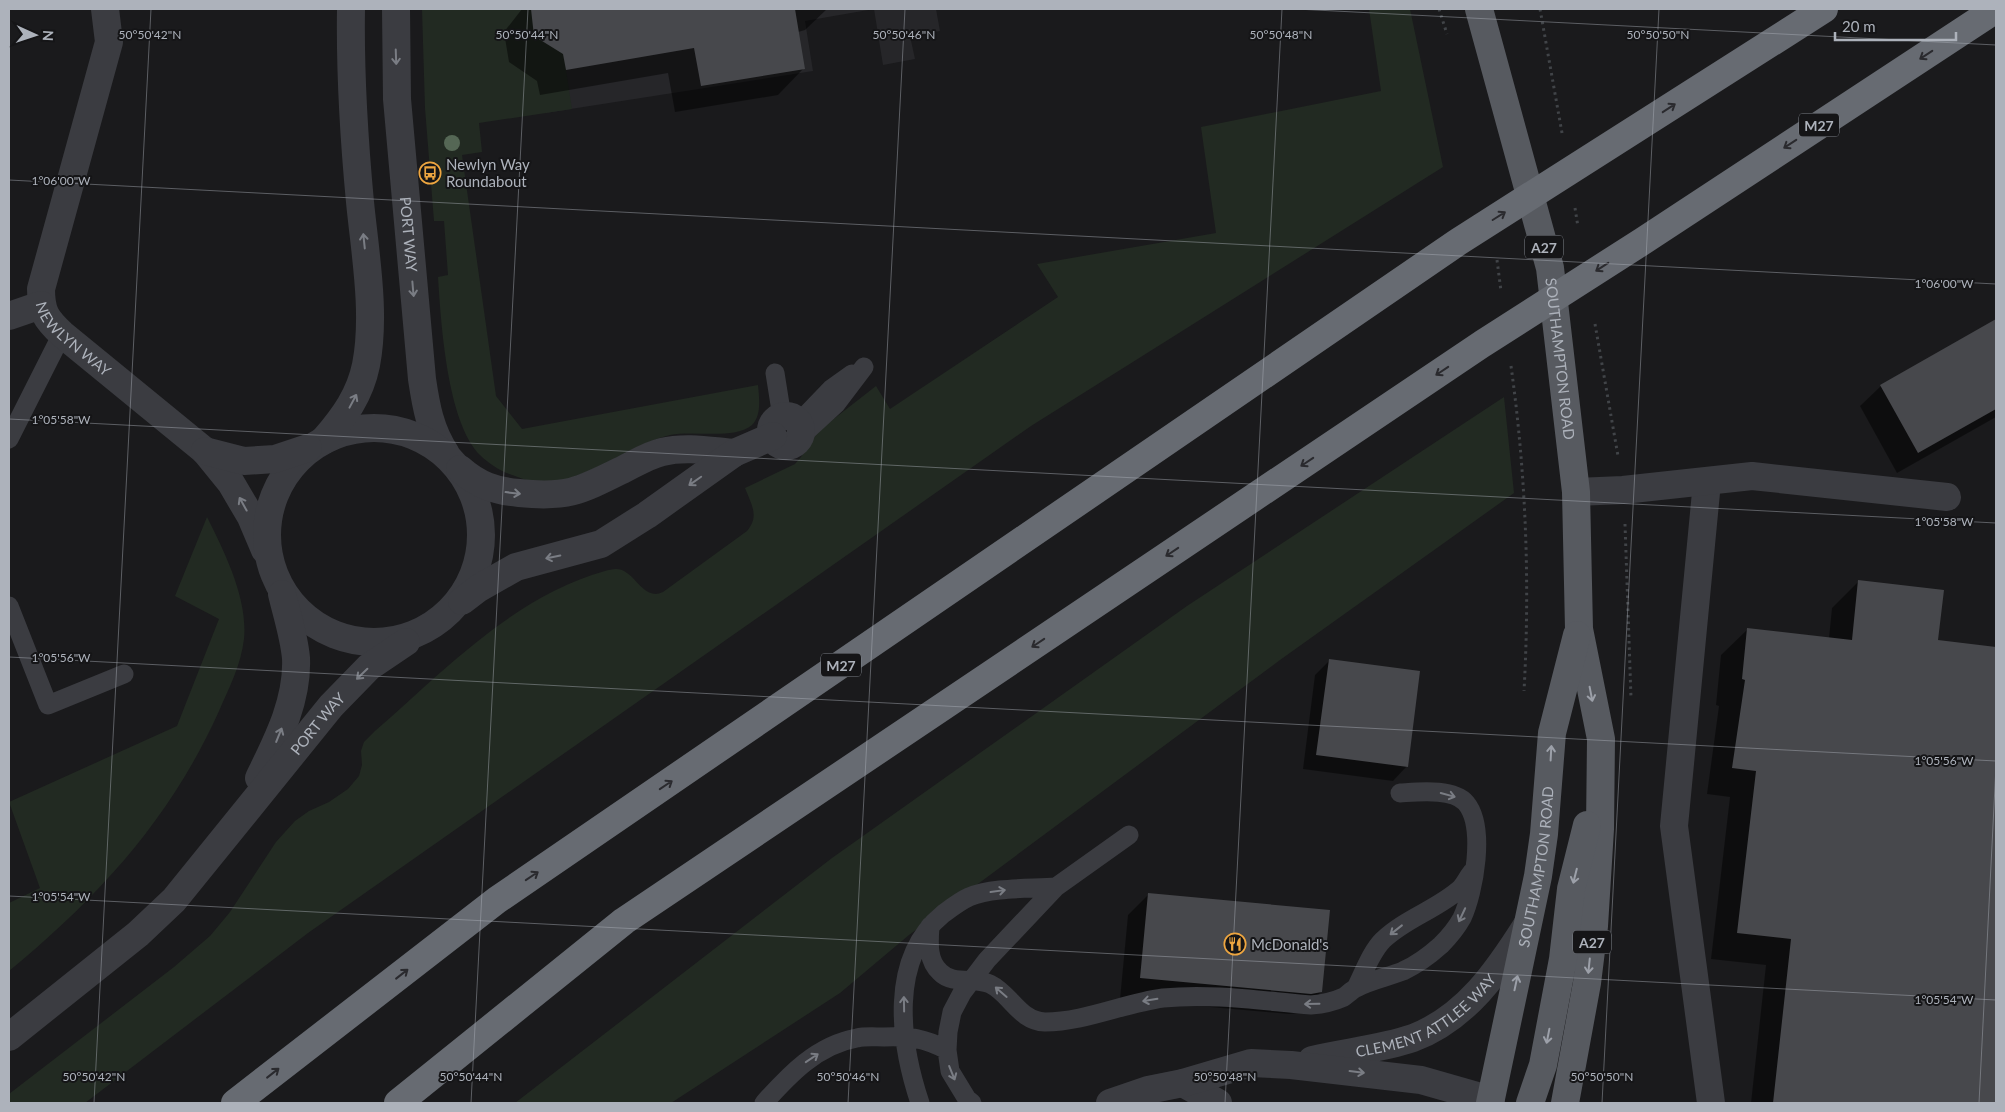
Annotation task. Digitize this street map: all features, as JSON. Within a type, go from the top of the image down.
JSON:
[{"type":"highway","name":"M27","points":[[235,1103],[497,900],[1458,242],[1824,9]]},
{"type":"highway","name":"M27","points":[[398,1103],[444,1064],[624,922],[1482,344],[1643,241],[1996,9]]},
{"type":"highway","points":[[404,1103],[444,1064]]},
{"type":"main road","name":"SOUTHAMPTON ROAD","points":[[1479,9],[1550,268],[1576,492],[1579,629],[1601,739],[1600,829],[1593,936],[1586,992],[1565,1103]]},
{"type":"main road","name":"SOUTHAMPTON ROAD","points":[[1493,1102],[1529,922],[1544,834],[1552,733],[1579,629]]},
{"type":"main road","points":[[1530,1103],[1543,1065],[1563,960],[1571,890],[1600,778]]},
{"type":"street","name":"NEWLYN WAY","points":[[105,9],[109,42],[42,289],[41,305],[50,323],[62,334],[205,451]]},
{"type":"street","points":[[276,576],[267,538],[268,518],[273,498],[289,470],[318,443],[347,411],[355,399],[368,352],[368,290],[353,118],[351,9]]},
{"type":"street","name":"PORT WAY","points":[[396,9],[397,89],[401,152],[422,379],[427,410],[432,430],[451,460],[464,475],[476,499],[482,538],[478,564],[473,577],[451,610]]},
{"type":"street","points":[[9,316],[41,305]]},
{"type":"street","points":[[205,451],[244,461],[275,459],[348,430],[374,427],[388,428],[400,430],[425,440],[469,477],[487,488],[515,493],[553,496],[584,488],[661,452],[680,449],[734,453]]},
{"type":"street","points":[[205,451],[232,483],[251,517],[288,599],[306,618],[317,626],[341,637],[380,642],[406,637],[430,626],[479,588],[516,567],[601,544],[647,515],[734,453],[787,427]]},
{"type":"street","points":[[1576,492],[1707,482],[1752,476],[1947,497]]},
{"type":"street","points":[[1707,482],[1674,826],[1711,1103]]},
{"type":"street","name":"PORT WAY","points":[[224,840],[252,792],[273,750],[288,711],[292,691],[296,658],[276,576]]},
{"type":"street","name":"PORT WAY","points":[[9,1037],[157,917],[187,886],[346,690],[378,660],[430,626]]},
{"type":"street","name":"CLEMENT ATTLEE WAY","points":[[1291,1065],[1412,1038],[1452,1017],[1478,993],[1502,965],[1529,922]]},
{"type":"street","name":"CLEMENT ATTLEE WAY","points":[[1110,1103],[1148,1090],[1183,1083],[1251,1063],[1291,1065],[1421,1080],[1493,1102]]},
{"type":"street","points":[[1183,1083],[1218,1103]]},
{"type":"lane","points":[[9,438],[62,334]]},
{"type":"lane","points":[[775,373],[787,427]]},
{"type":"lane","points":[[9,606],[48,705],[124,674]]},
{"type":"lane","points":[[930,926],[929,944],[934,966],[946,977],[989,983],[1001,991],[1021,1012],[1030,1018],[1044,1022],[1107,1012],[1132,1003],[1195,996],[1311,1005],[1328,1003],[1356,988],[1405,970],[1441,945],[1461,919],[1468,901],[1476,851],[1476,828],[1466,803],[1457,797],[1438,792],[1400,793]]},
{"type":"lane","points":[[972,1103],[962,1092],[950,1071],[947,1050],[952,1012],[962,993],[987,960],[1056,887],[1129,835]]},
{"type":"lane","points":[[1356,988],[1382,941],[1404,924],[1449,897],[1462,886],[1474,868]]},
{"type":"lane","points":[[920,1103],[910,1066],[905,1036],[904,994],[907,973],[914,952],[930,926],[951,908],[969,897],[1005,890],[1056,887]]},
{"type":"lane","points":[[764,1103],[791,1073],[815,1056],[856,1038],[905,1036],[930,1041],[947,1050]]},
{"type":"path","points":[[1512,372],[1525,496],[1527,628],[1524,697]]},
{"type":"shaded area","points":[[422,9],[620,9],[566,70],[572,109],[479,123],[482,152],[462,155],[496,396],[522,429],[758,385],[759,411],[752,425],[745,430],[735,432],[670,435],[645,443],[598,467],[555,483],[535,482],[510,474],[492,465],[480,455],[469,440],[460,420],[453,396],[444,345],[438,277],[448,275],[444,221],[434,221],[425,108]]},
{"type":"shaded area","points":[[531,9],[874,9],[805,21],[813,71],[545,113]]},
{"type":"shaded area","points":[[874,9],[936,9],[940,31],[910,36],[915,59],[883,65]]},
{"type":"shaded area","points":[[1369,9],[1410,9],[1443,167],[1031,426],[308,933],[85,1103],[9,1103],[9,1094],[174,967],[210,936],[230,912],[276,842],[295,821],[348,789],[359,776],[362,765],[361,751],[364,742],[454,660],[510,617],[540,598],[572,583],[612,569],[623,570],[649,593],[663,592],[747,531],[751,526],[754,515],[745,488],[795,464],[817,432],[876,386],[890,409],[1058,297],[1037,264],[1216,233],[1201,127],[1381,91]]},
{"type":"shaded area","points":[[1504,397],[1514,493],[1280,660],[1157,751],[909,935],[840,993],[671,1103],[515,1103],[832,858],[1187,606]]},
{"type":"shaded area","points":[[207,517],[234,576],[242,608],[244,639],[231,685],[200,750],[179,786],[155,821],[130,853],[73,914],[9,971],[9,903],[40,888],[9,802],[177,726],[219,619],[175,596]]},
{"type":"building","points":[[531,9],[795,9],[805,69],[701,86],[694,48],[566,70],[563,54],[534,36]]},
{"type":"building","points":[[1996,319],[1996,409],[1918,453],[1880,385]]},
{"type":"building","points":[[1858,580],[1944,590],[1938,640],[1996,647],[1996,1103],[1773,1103],[1791,939],[1737,933],[1756,771],[1732,768],[1745,680],[1742,679],[1747,628],[1852,640]]},
{"type":"building","points":[[1329,659],[1420,671],[1408,767],[1316,755]]},
{"type":"building","name":"McDonald's","points":[[1148,893],[1330,910],[1322,992],[1311,994],[1140,978]]},
{"type":"place","name":"Newlyn Way Roundabout","points":[[430,173]]},
{"type":"place","name":"McDonald's","points":[[1235,944]]}]
